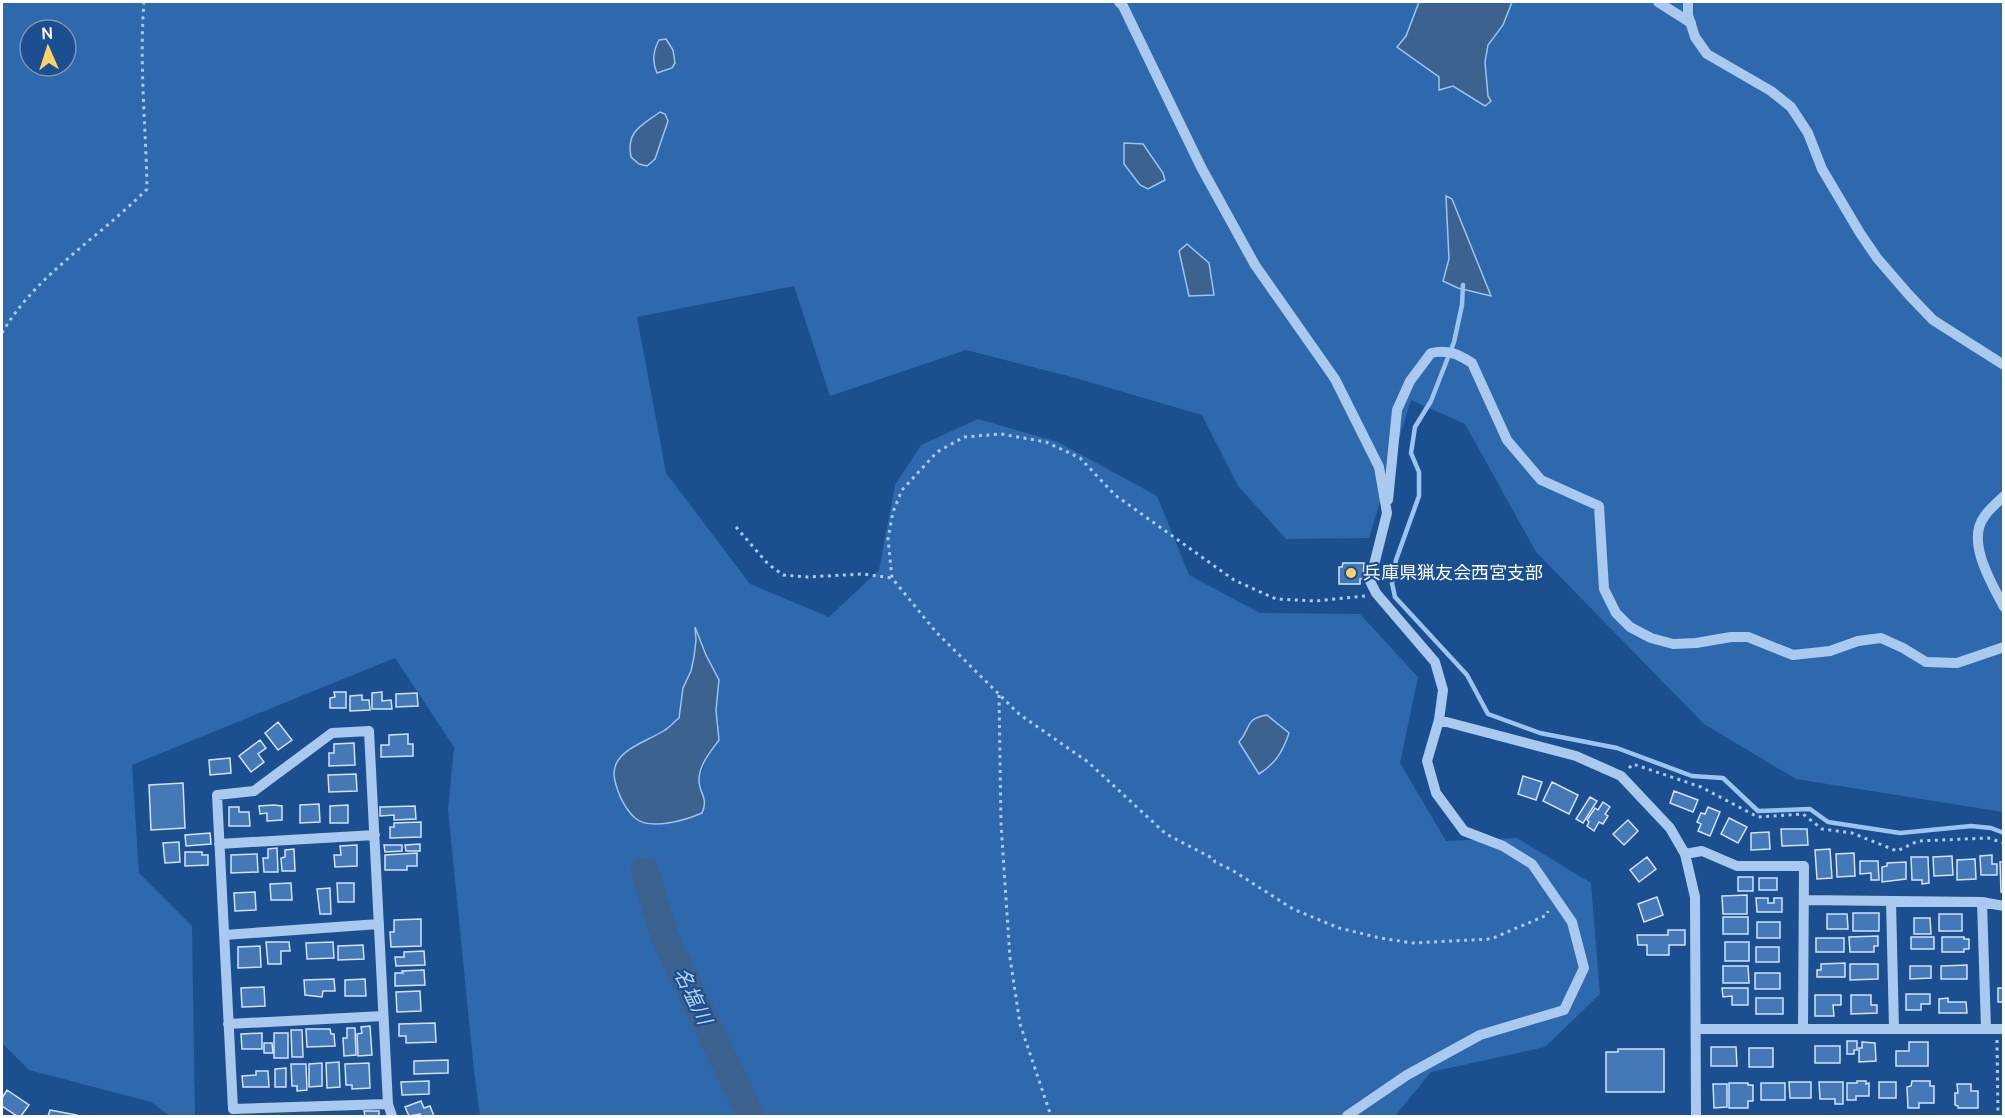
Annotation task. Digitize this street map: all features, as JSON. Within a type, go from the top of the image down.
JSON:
[{"type":"street","points":[[1119,2],[1123,6],[1201,167],[1255,265],[1335,380],[1379,467],[1387,513]]},
{"type":"street","points":[[1659,2],[1691,23]]},
{"type":"street","points":[[1688,2],[1695,37],[1707,54],[1771,91],[1791,107],[1808,133],[1822,168],[1860,233],[1877,258],[1909,295],[1933,320],[2004,365]]},
{"type":"street","points":[[1347,1116],[1407,1075],[1480,1035],[1564,1010],[1584,968],[1572,922],[1532,864],[1503,846],[1464,831],[1436,793],[1427,761],[1439,720],[1443,690],[1435,662],[1376,592],[1370,581],[1387,513],[1397,410],[1410,381],[1431,353],[1443,350],[1460,355],[1472,363],[1508,440],[1541,480],[1599,506],[1604,589],[1616,613],[1630,627],[1651,638],[1673,644],[1748,637],[1792,655],[1830,651],[1858,641],[1881,638],[1926,662],[1957,663],[2004,647]]},
{"type":"street","points":[[2004,496],[1982,519],[1978,535],[1980,557],[2004,607]]},
{"type":"street","points":[[1439,720],[1576,756],[1621,776],[1670,828],[1685,854],[1695,897],[1696,1116]]},
{"type":"street","points":[[388,1104],[232,1109],[217,795],[254,791],[332,733],[369,731],[388,1104],[392,1116]]},
{"type":"street","points":[[219,844],[375,835]]},
{"type":"street","points":[[1685,854],[1702,851],[1737,866],[1804,866],[1803,1029]]},
{"type":"street","points":[[1804,900],[1982,902],[2004,906]]},
{"type":"street","points":[[1891,901],[1894,1029]]},
{"type":"street","points":[[1982,902],[1986,1029]]},
{"type":"street","points":[[224,935],[379,924]]},
{"type":"street","points":[[228,1024],[383,1016]]},
{"type":"street","points":[[1696,1029],[2000,1029]]},
{"type":"path","points":[[2,333],[22,303],[38,286],[130,207],[147,189],[146,135],[142,96],[144,2]]},
{"type":"path","points":[[1376,592],[1360,598],[1316,601],[1276,599],[1234,580],[1114,495],[1080,458],[1046,442],[1001,434],[964,437],[937,452],[902,490],[893,512],[888,539],[892,578],[936,632],[999,696],[1019,714],[1088,762],[1166,834],[1214,859],[1215,862],[1232,870],[1293,909],[1339,928],[1412,943],[1491,939],[1547,915],[1554,896]]},
{"type":"path","points":[[736,527],[768,564],[783,575],[807,577],[863,574],[892,578]]},
{"type":"path","points":[[999,696],[1001,824],[1010,957],[1020,1024],[1052,1116]]},
{"type":"path","points":[[1621,776],[1633,764],[1701,787],[1758,817],[1803,814],[1822,829],[1852,833],[1897,851],[1918,841],[1988,838],[2004,843]]},
{"type":"path","points":[[1998,1116],[2000,1029]]},
{"type":"shaded area","points":[[2,2],[2003,2],[2003,812],[1796,779],[1704,724],[1536,552],[1465,424],[1411,400],[1369,538],[1286,539],[1238,486],[1202,415],[1072,377],[966,350],[830,396],[794,286],[637,317],[666,473],[750,584],[829,617],[879,570],[895,485],[921,445],[978,419],[1058,442],[1157,496],[1189,575],[1260,613],[1360,614],[1418,677],[1400,763],[1446,841],[1517,838],[1591,883],[1600,994],[1545,1047],[1431,1072],[1395,1116],[480,1116],[448,809],[454,747],[395,658],[132,765],[139,873],[192,926],[195,1116],[170,1116],[151,1102],[29,1070],[2,1043]],"holes":[[[1125,143],[1143,144],[1163,173],[1165,180],[1148,188],[1140,185],[1125,152]],[[1446,196],[1452,199],[1490,295],[1443,281],[1449,259]],[[1179,252],[1209,263],[1189,296]],[[695,629],[719,680],[716,710],[719,724],[699,780],[706,805],[625,753],[666,730],[679,718],[683,688],[691,671],[696,640]],[[1289,733],[1278,756],[1259,773],[1239,742],[1245,735]]]},
{"type":"shaded area","points":[[1419,2],[1512,2],[1503,25],[1488,45],[1485,62],[1488,96],[1491,101],[1485,106],[1453,86],[1439,90],[1439,77],[1397,47],[1406,36]]},
{"type":"shaded area","points":[[666,39],[673,50],[675,63],[672,68],[657,73],[654,61],[655,48],[659,40]]},
{"type":"shaded area","points":[[660,112],[665,114],[668,121],[655,159],[647,166],[639,164],[631,157],[630,148],[633,135],[636,130]]},
{"type":"shaded area","points":[[1124,143],[1143,144],[1163,173],[1165,180],[1148,189],[1140,185],[1124,164]]},
{"type":"shaded area","points":[[1446,196],[1452,199],[1491,296],[1458,288],[1443,281],[1449,259]]},
{"type":"shaded area","points":[[1187,244],[1209,263],[1214,295],[1189,296],[1179,251]]},
{"type":"shaded area","points":[[695,627],[719,680],[716,710],[719,740],[706,758],[699,780],[704,808],[702,813],[687,819],[659,824],[642,822],[632,815],[621,798],[614,775],[616,764],[625,753],[665,730],[679,718],[683,688],[691,671],[694,657]]},
{"type":"shaded area","points":[[1267,715],[1289,733],[1278,756],[1259,774],[1239,742],[1251,721]]},
{"type":"building","name":"兵庫県猟友会西宮支部","points":[[1343,563],[1364,563],[1363,579],[1360,579],[1360,584],[1339,584],[1339,567],[1342,567]]},
{"type":"building","points":[[334,692],[346,692],[346,708],[330,708],[330,698],[335,697]]},
{"type":"building","points":[[382,692],[382,701],[391,700],[392,709],[372,709],[372,693]]},
{"type":"building","points":[[417,693],[418,706],[396,707],[396,694]]},
{"type":"building","points":[[362,695],[362,700],[369,700],[370,710],[350,711],[350,696]]},
{"type":"building","points":[[278,722],[292,740],[278,750],[265,733]]},
{"type":"building","points":[[408,734],[408,744],[413,744],[413,756],[381,757],[381,745],[389,745],[389,735]]},
{"type":"building","points":[[260,740],[266,748],[258,754],[264,762],[251,772],[239,756]]},
{"type":"building","points":[[354,743],[355,765],[329,766],[329,753],[334,753],[334,744]]},
{"type":"building","points":[[230,758],[231,773],[210,775],[209,760]]},
{"type":"building","points":[[356,774],[357,791],[329,792],[328,775]]},
{"type":"building","points":[[1523,776],[1542,782],[1536,800],[1518,794]]},
{"type":"building","points":[[1552,782],[1578,795],[1569,814],[1543,801]]},
{"type":"building","points":[[183,783],[185,828],[151,830],[149,785]]},
{"type":"building","points":[[1674,791],[1698,800],[1693,812],[1670,803]]},
{"type":"building","points":[[1590,797],[1597,801],[1583,823],[1576,819]]},
{"type":"building","points":[[1603,802],[1610,807],[1605,814],[1608,816],[1603,824],[1599,822],[1594,831],[1587,826],[1589,822],[1587,820],[1595,808],[1598,810]]},
{"type":"building","points":[[319,804],[320,822],[300,823],[300,805]]},
{"type":"building","points":[[348,805],[348,823],[330,823],[330,806]]},
{"type":"building","points":[[259,806],[282,806],[282,820],[267,821],[267,813],[260,814]]},
{"type":"building","points":[[415,806],[416,819],[394,820],[394,815],[380,816],[380,807]]},
{"type":"building","points":[[229,807],[239,807],[239,812],[249,812],[250,826],[229,826]]},
{"type":"building","points":[[1708,807],[1720,812],[1710,836],[1698,831],[1701,824],[1697,822],[1701,813],[1705,814]]},
{"type":"building","points":[[1729,818],[1747,827],[1738,843],[1721,834]]},
{"type":"building","points":[[1628,820],[1638,831],[1624,845],[1613,834]]},
{"type":"building","points":[[421,822],[421,837],[390,838],[390,827],[394,827],[394,823]]},
{"type":"building","points":[[1781,829],[1807,829],[1808,845],[1782,846]]},
{"type":"building","points":[[1769,832],[1770,849],[1751,850],[1751,833]]},
{"type":"building","points":[[210,833],[211,844],[186,846],[185,835]]},
{"type":"building","points":[[179,842],[180,862],[165,863],[163,843]]},
{"type":"building","points":[[420,844],[420,851],[406,851],[405,845]]},
{"type":"building","points":[[357,845],[357,866],[335,867],[334,855],[341,855],[340,846]]},
{"type":"building","points":[[384,845],[402,845],[402,851],[385,852]]},
{"type":"building","points":[[277,848],[278,872],[264,872],[263,858],[268,858],[268,849]]},
{"type":"building","points":[[294,849],[295,871],[282,871],[281,858],[285,857],[285,850]]},
{"type":"building","points":[[1830,849],[1832,878],[1817,879],[1815,850]]},
{"type":"building","points":[[185,852],[202,852],[202,855],[208,855],[208,865],[185,866]]},
{"type":"building","points":[[417,853],[417,866],[407,866],[407,870],[385,870],[385,855]]},
{"type":"building","points":[[1854,853],[1855,876],[1837,877],[1836,854]]},
{"type":"building","points":[[257,854],[258,872],[231,873],[231,855]]},
{"type":"building","points":[[1992,855],[1992,864],[1997,864],[1997,875],[1981,875],[1980,856]]},
{"type":"building","points":[[1952,856],[1953,875],[1934,876],[1933,857]]},
{"type":"building","points":[[1647,857],[1656,869],[1639,882],[1630,870]]},
{"type":"building","points":[[1911,857],[1928,857],[1929,883],[1922,884],[1922,880],[1912,880]]},
{"type":"building","points":[[1975,859],[1976,879],[1957,880],[1957,860]]},
{"type":"building","points":[[1860,861],[1878,861],[1879,880],[1871,880],[1871,873],[1860,874]]},
{"type":"building","points":[[1906,862],[1906,879],[1882,882],[1882,867],[1887,866],[1887,863]]},
{"type":"building","points":[[2000,862],[2004,862],[2004,892],[2001,892]]},
{"type":"building","points":[[1738,877],[1753,877],[1753,891],[1738,891]]},
{"type":"building","points":[[1759,878],[1777,878],[1777,890],[1759,890]]},
{"type":"building","points":[[291,883],[292,900],[271,900],[270,884]]},
{"type":"building","points":[[337,883],[354,883],[354,902],[338,902]]},
{"type":"building","points":[[330,888],[331,914],[320,914],[317,889]]},
{"type":"building","points":[[255,892],[256,910],[235,911],[234,893]]},
{"type":"building","points":[[1747,895],[1747,914],[1723,914],[1722,896]]},
{"type":"building","points":[[1657,897],[1663,915],[1644,922],[1638,904]]},
{"type":"building","points":[[1756,898],[1768,898],[1768,903],[1774,903],[1774,898],[1782,898],[1782,912],[1757,912]]},
{"type":"building","points":[[1853,913],[1879,913],[1879,931],[1853,931]]},
{"type":"building","points":[[1827,914],[1847,914],[1848,929],[1827,929]]},
{"type":"building","points":[[1939,914],[1962,914],[1962,931],[1939,931]]},
{"type":"building","points":[[1723,917],[1748,917],[1748,934],[1723,934]]},
{"type":"building","points":[[1914,918],[1930,918],[1931,934],[1914,934]]},
{"type":"building","points":[[421,919],[421,946],[391,947],[390,932],[394,932],[394,920]]},
{"type":"building","points":[[1757,922],[1780,922],[1780,938],[1757,938]]},
{"type":"building","points":[[1668,930],[1685,930],[1685,945],[1669,945],[1669,955],[1647,955],[1647,945],[1638,945],[1637,935],[1668,935]]},
{"type":"building","points":[[1878,936],[1878,946],[1874,946],[1874,952],[1850,952],[1849,937]]},
{"type":"building","points":[[1911,937],[1934,937],[1934,949],[1911,949]]},
{"type":"building","points":[[1942,937],[1969,939],[1969,949],[1964,949],[1964,952],[1942,952]]},
{"type":"building","points":[[1816,938],[1844,938],[1844,952],[1816,952]]},
{"type":"building","points":[[266,942],[289,942],[290,951],[281,951],[281,964],[268,964]]},
{"type":"building","points":[[333,942],[334,958],[307,959],[306,943]]},
{"type":"building","points":[[1725,942],[1749,942],[1749,961],[1725,961]]},
{"type":"building","points":[[363,945],[364,959],[338,960],[338,946]]},
{"type":"building","points":[[260,946],[261,967],[238,968],[238,947]]},
{"type":"building","points":[[1756,947],[1779,947],[1779,962],[1756,962]]},
{"type":"building","points":[[424,951],[425,965],[396,966],[395,957],[404,957],[404,952]]},
{"type":"building","points":[[1845,963],[1845,977],[1817,977],[1817,970],[1821,970],[1821,964]]},
{"type":"building","points":[[1850,964],[1878,964],[1878,979],[1850,980]]},
{"type":"building","points":[[1967,965],[1967,979],[1941,979],[1941,966]]},
{"type":"building","points":[[1723,966],[1748,966],[1749,983],[1723,983]]},
{"type":"building","points":[[1910,966],[1931,966],[1931,978],[1910,979]]},
{"type":"building","points":[[424,970],[425,985],[395,986],[395,973]]},
{"type":"building","points":[[1755,973],[1780,973],[1780,989],[1755,989]]},
{"type":"building","points":[[334,979],[335,991],[323,991],[322,997],[305,995],[304,980]]},
{"type":"building","points":[[365,979],[366,996],[345,996],[345,980]]},
{"type":"building","points":[[264,987],[265,1006],[242,1007],[241,988]]},
{"type":"building","points":[[1722,988],[1748,988],[1748,1005],[1732,1005],[1732,996],[1723,997]]},
{"type":"building","points":[[1998,988],[2004,988],[2004,1002],[1998,1002]]},
{"type":"building","points":[[420,991],[421,1011],[397,1012],[396,992]]},
{"type":"building","points":[[1906,994],[1930,994],[1930,1004],[1921,1004],[1921,1010],[1906,1010]]},
{"type":"building","points":[[1815,995],[1841,995],[1841,1005],[1833,1005],[1834,1016],[1815,1016]]},
{"type":"building","points":[[1851,995],[1871,995],[1871,1005],[1877,1005],[1877,1013],[1851,1014]]},
{"type":"building","points":[[1756,998],[1783,998],[1783,1014],[1756,1014]]},
{"type":"building","points":[[1948,998],[1948,1002],[1966,1002],[1967,1013],[1939,1013],[1939,999]]},
{"type":"building","points":[[435,1023],[436,1042],[406,1043],[406,1036],[399,1036],[399,1024]]},
{"type":"building","points":[[370,1026],[372,1055],[358,1056],[357,1034],[362,1033],[361,1027]]},
{"type":"building","points":[[347,1028],[355,1028],[356,1055],[344,1056],[343,1038],[347,1038]]},
{"type":"building","points":[[306,1029],[330,1029],[331,1034],[334,1034],[335,1046],[307,1047]]},
{"type":"building","points":[[291,1030],[302,1030],[303,1057],[292,1057]]},
{"type":"building","points":[[262,1033],[262,1049],[242,1049],[241,1034]]},
{"type":"building","points":[[274,1033],[288,1033],[288,1058],[274,1058]]},
{"type":"building","points":[[1847,1041],[1857,1041],[1857,1050],[1854,1050],[1854,1054],[1847,1054]]},
{"type":"building","points":[[1862,1042],[1875,1043],[1876,1061],[1859,1062],[1859,1048],[1862,1048]]},
{"type":"building","points":[[1909,1042],[1928,1042],[1928,1066],[1896,1066],[1896,1051],[1909,1051]]},
{"type":"building","points":[[264,1043],[272,1043],[273,1053],[264,1053]]},
{"type":"building","points":[[1815,1046],[1840,1046],[1840,1063],[1815,1063]]},
{"type":"building","points":[[1711,1047],[1736,1047],[1737,1066],[1711,1066]]},
{"type":"building","points":[[1749,1048],[1773,1048],[1773,1067],[1749,1067]]},
{"type":"building","points":[[1618,1049],[1664,1049],[1664,1092],[1606,1092],[1606,1052],[1618,1052]]},
{"type":"building","points":[[448,1060],[448,1073],[414,1074],[414,1061]]},
{"type":"building","points":[[339,1062],[340,1087],[327,1088],[326,1063]]},
{"type":"building","points":[[322,1063],[322,1086],[309,1087],[309,1064]]},
{"type":"building","points":[[369,1063],[370,1088],[352,1089],[352,1085],[346,1085],[345,1064]]},
{"type":"building","points":[[291,1064],[306,1064],[307,1090],[297,1091],[297,1086],[292,1086]]},
{"type":"building","points":[[286,1068],[286,1087],[275,1087],[275,1069]]},
{"type":"building","points":[[256,1071],[268,1071],[269,1087],[243,1087],[242,1076],[256,1075]]},
{"type":"building","points":[[429,1081],[429,1094],[402,1095],[401,1082]]},
{"type":"building","points":[[1857,1081],[1869,1083],[1869,1096],[1856,1096],[1856,1100],[1847,1100],[1847,1083],[1857,1083]]},
{"type":"building","points":[[1912,1081],[1930,1081],[1930,1086],[1934,1086],[1934,1103],[1919,1103],[1919,1108],[1908,1108],[1907,1087],[1911,1086]]},
{"type":"building","points":[[1789,1082],[1811,1082],[1811,1098],[1790,1098]]},
{"type":"building","points":[[1819,1082],[1843,1082],[1843,1104],[1835,1104],[1835,1099],[1820,1099]]},
{"type":"building","points":[[1879,1082],[1896,1082],[1896,1098],[1879,1098]]},
{"type":"building","points":[[1729,1083],[1753,1085],[1753,1101],[1748,1101],[1748,1108],[1729,1108]]},
{"type":"building","points":[[1761,1083],[1785,1083],[1785,1100],[1761,1100]]},
{"type":"building","points":[[1713,1084],[1727,1084],[1727,1107],[1714,1108]]},
{"type":"building","points":[[1957,1084],[1971,1084],[1971,1091],[1978,1091],[1978,1108],[1958,1108],[1955,1105],[1955,1093],[1958,1093]]},
{"type":"building","points":[[7,1090],[29,1105],[21,1116],[17,1116],[2,1106],[2,1098]]},
{"type":"building","points":[[421,1101],[424,1108],[430,1106],[434,1116],[421,1116],[420,1114],[409,1116],[405,1107]]},
{"type":"building","points":[[50,1110],[77,1115],[77,1116],[48,1116]]},
{"type":"building","points":[[364,1111],[379,1111],[379,1116],[365,1116]]},
{"type":"waterway","points":[[1463,285],[1462,305],[1454,342],[1431,401],[1415,427],[1411,453],[1419,472],[1419,496],[1396,560],[1392,583],[1395,597],[1467,675],[1488,714],[1540,733],[1617,748],[1692,776],[1723,778],[1758,811],[1810,809],[1828,822],[1900,833],[1971,826],[1991,828],[2004,833]]},
{"type":"waterway","name":"名塩川","points":[[645,871],[665,938],[751,1116]]},
{"type":"place","name":"兵庫県猟友会西宮支部","points":[[1351,573]]}]
